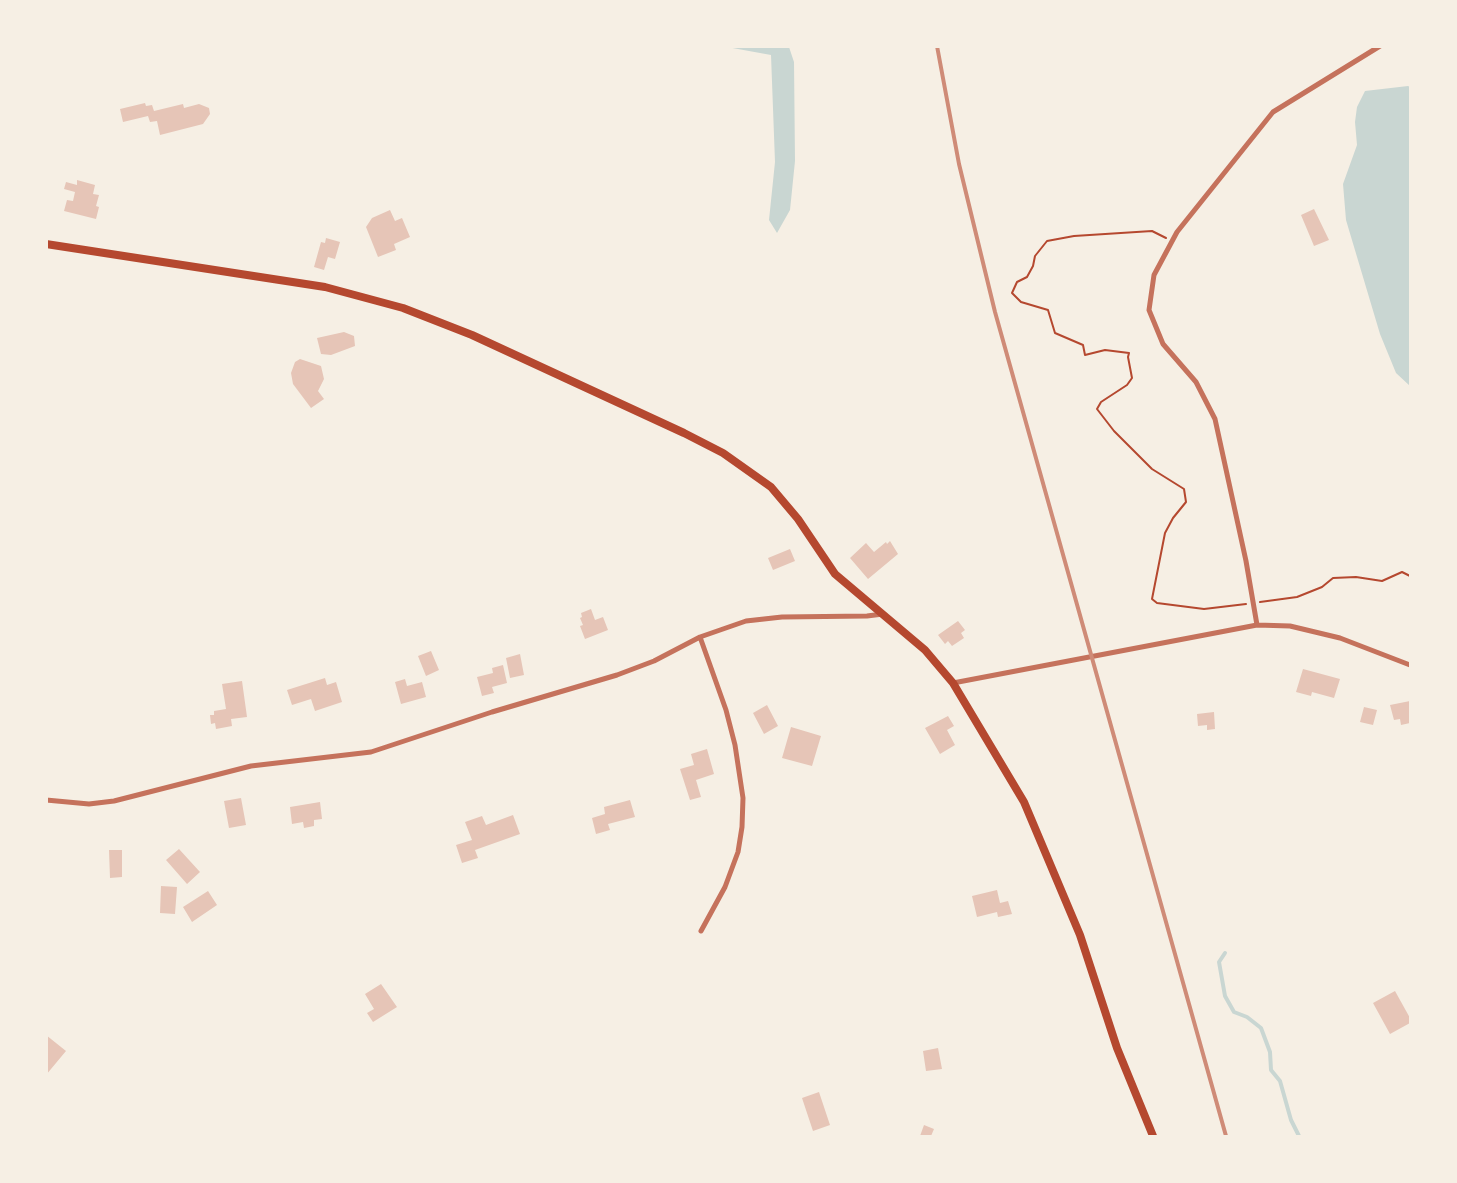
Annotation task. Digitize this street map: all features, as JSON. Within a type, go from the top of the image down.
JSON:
[{"type":"main road","points":[[46,244],[325,287],[403,308],[472,335],[684,433],[723,453],[771,487],[798,519],[835,574],[925,650],[953,683],[1024,802],[1080,935],[1117,1048],[1153,1137]]},
{"type":"street","points":[[1257,625],[1215,419],[1196,382],[1163,344],[1149,310],[1155,275],[1172,242],[1217,180],[1273,112],[1380,46]]},
{"type":"street","points":[[46,800],[89,804],[114,801],[251,766],[371,752],[492,712],[617,675],[654,661],[700,637],[734,624],[764,618],[883,614]]},
{"type":"street","points":[[953,683],[1257,625],[1290,626],[1340,638],[1410,665]]},
{"type":"street","points":[[700,637],[726,710],[735,745],[743,798],[738,852],[725,887],[701,931]]},
{"type":"path","points":[[1172,242],[1152,231],[1074,236],[1047,241],[1035,256],[1027,277],[1017,282],[1011,293],[1021,302],[1048,310],[1055,333],[1083,345],[1085,356],[1105,350],[1129,353],[1132,378],[1126,385],[1101,402],[1097,409],[1114,431],[1152,469],[1184,489],[1186,502],[1165,533],[1152,598],[1157,603],[1204,609],[1297,597],[1322,587],[1333,578],[1356,577],[1382,581],[1402,572],[1410,576]]},
{"type":"shaded area","points":[[727,47],[789,47],[794,62],[795,161],[790,210],[777,233],[769,220],[775,162],[771,55]]},
{"type":"shaded area","points":[[1410,87],[1410,386],[1396,373],[1380,334],[1346,220],[1343,184],[1357,145],[1355,122],[1357,107],[1365,91]]},
{"type":"building","points":[[145,103],[146,106],[152,105],[154,111],[183,104],[184,108],[199,104],[209,108],[210,114],[203,124],[160,135],[157,121],[150,122],[148,116],[123,122],[120,109]]},
{"type":"building","points":[[77,180],[95,185],[93,194],[99,195],[96,219],[64,211],[67,200],[73,201],[75,192],[64,189],[66,182],[77,185]]},
{"type":"building","points":[[1314,209],[1329,240],[1314,246],[1301,215]]},
{"type":"building","points":[[390,210],[395,221],[402,218],[410,237],[394,244],[396,250],[378,257],[366,227],[372,218]]},
{"type":"building","points":[[326,238],[340,242],[335,259],[328,257],[324,270],[314,267],[321,242],[325,243]]},
{"type":"building","points":[[344,332],[354,336],[355,346],[331,355],[321,354],[317,338]]},
{"type":"building","points":[[300,359],[321,366],[324,379],[318,391],[324,399],[311,408],[293,384],[291,373],[295,362]]},
{"type":"building","points":[[890,541],[898,554],[868,579],[850,558],[866,543],[874,552]]},
{"type":"building","points":[[790,549],[795,561],[773,570],[768,558]]},
{"type":"building","points":[[591,609],[595,620],[603,617],[608,630],[585,639],[580,626],[583,625],[580,618],[581,613]]},
{"type":"building","points":[[958,621],[965,630],[961,633],[964,638],[952,646],[948,641],[945,644],[938,635]]},
{"type":"building","points":[[431,651],[439,670],[426,676],[418,656]]},
{"type":"building","points":[[520,654],[524,675],[510,678],[506,658]]},
{"type":"building","points":[[503,665],[507,683],[492,687],[494,693],[482,696],[477,677],[493,673],[492,668]]},
{"type":"building","points":[[1303,669],[1340,679],[1334,698],[1312,692],[1311,696],[1296,692]]},
{"type":"building","points":[[325,678],[327,685],[336,682],[342,702],[315,711],[311,699],[292,705],[287,690]]},
{"type":"building","points":[[405,679],[407,686],[422,682],[426,697],[401,704],[395,682]]},
{"type":"building","points":[[242,681],[247,717],[231,719],[232,726],[216,729],[215,723],[211,724],[210,715],[214,715],[214,711],[226,709],[222,684]]},
{"type":"building","points":[[1410,701],[1410,723],[1401,725],[1400,719],[1394,720],[1390,705]]},
{"type":"building","points":[[767,705],[778,726],[764,734],[753,713]]},
{"type":"building","points":[[1364,707],[1377,710],[1373,725],[1360,722]]},
{"type":"building","points":[[1214,712],[1215,729],[1207,730],[1207,725],[1198,726],[1197,714]]},
{"type":"building","points":[[948,716],[954,726],[947,730],[955,745],[940,754],[925,728]]},
{"type":"building","points":[[791,727],[821,736],[812,766],[782,758]]},
{"type":"building","points":[[707,749],[714,774],[696,780],[701,797],[690,800],[680,769],[694,765],[691,754]]},
{"type":"building","points":[[241,798],[246,825],[229,828],[224,801]]},
{"type":"building","points":[[630,800],[635,817],[608,824],[610,830],[596,834],[592,818],[605,814],[604,807]]},
{"type":"building","points":[[320,802],[322,819],[314,820],[314,826],[304,828],[303,822],[292,824],[290,807]]},
{"type":"building","points":[[513,815],[520,834],[475,850],[478,858],[462,863],[456,845],[472,840],[465,822],[482,816],[486,825]]},
{"type":"building","points":[[179,849],[200,872],[187,884],[166,860]]},
{"type":"building","points":[[109,850],[122,850],[122,877],[110,878]]},
{"type":"building","points":[[161,886],[177,887],[175,914],[160,913]]},
{"type":"building","points":[[997,890],[1000,903],[1008,901],[1012,914],[998,917],[997,912],[977,917],[972,896]]},
{"type":"building","points":[[208,891],[217,905],[192,922],[183,907]]},
{"type":"building","points":[[381,984],[397,1007],[373,1022],[367,1013],[374,1009],[365,994]]},
{"type":"building","points":[[1395,991],[1410,1018],[1410,1023],[1390,1034],[1373,1003]]},
{"type":"building","points":[[46,1035],[66,1051],[46,1075]]},
{"type":"building","points":[[938,1048],[942,1069],[926,1071],[923,1051]]},
{"type":"building","points":[[819,1092],[830,1125],[813,1131],[802,1098]]},
{"type":"building","points":[[924,1125],[934,1129],[931,1136],[920,1136]]},
{"type":"waterway","points":[[1225,953],[1219,962],[1225,996],[1234,1012],[1247,1017],[1261,1028],[1270,1052],[1271,1070],[1280,1081],[1291,1120],[1299,1136]]},
{"type":"railway","points":[[937,46],[959,164],[995,312],[1226,1136]]}]
